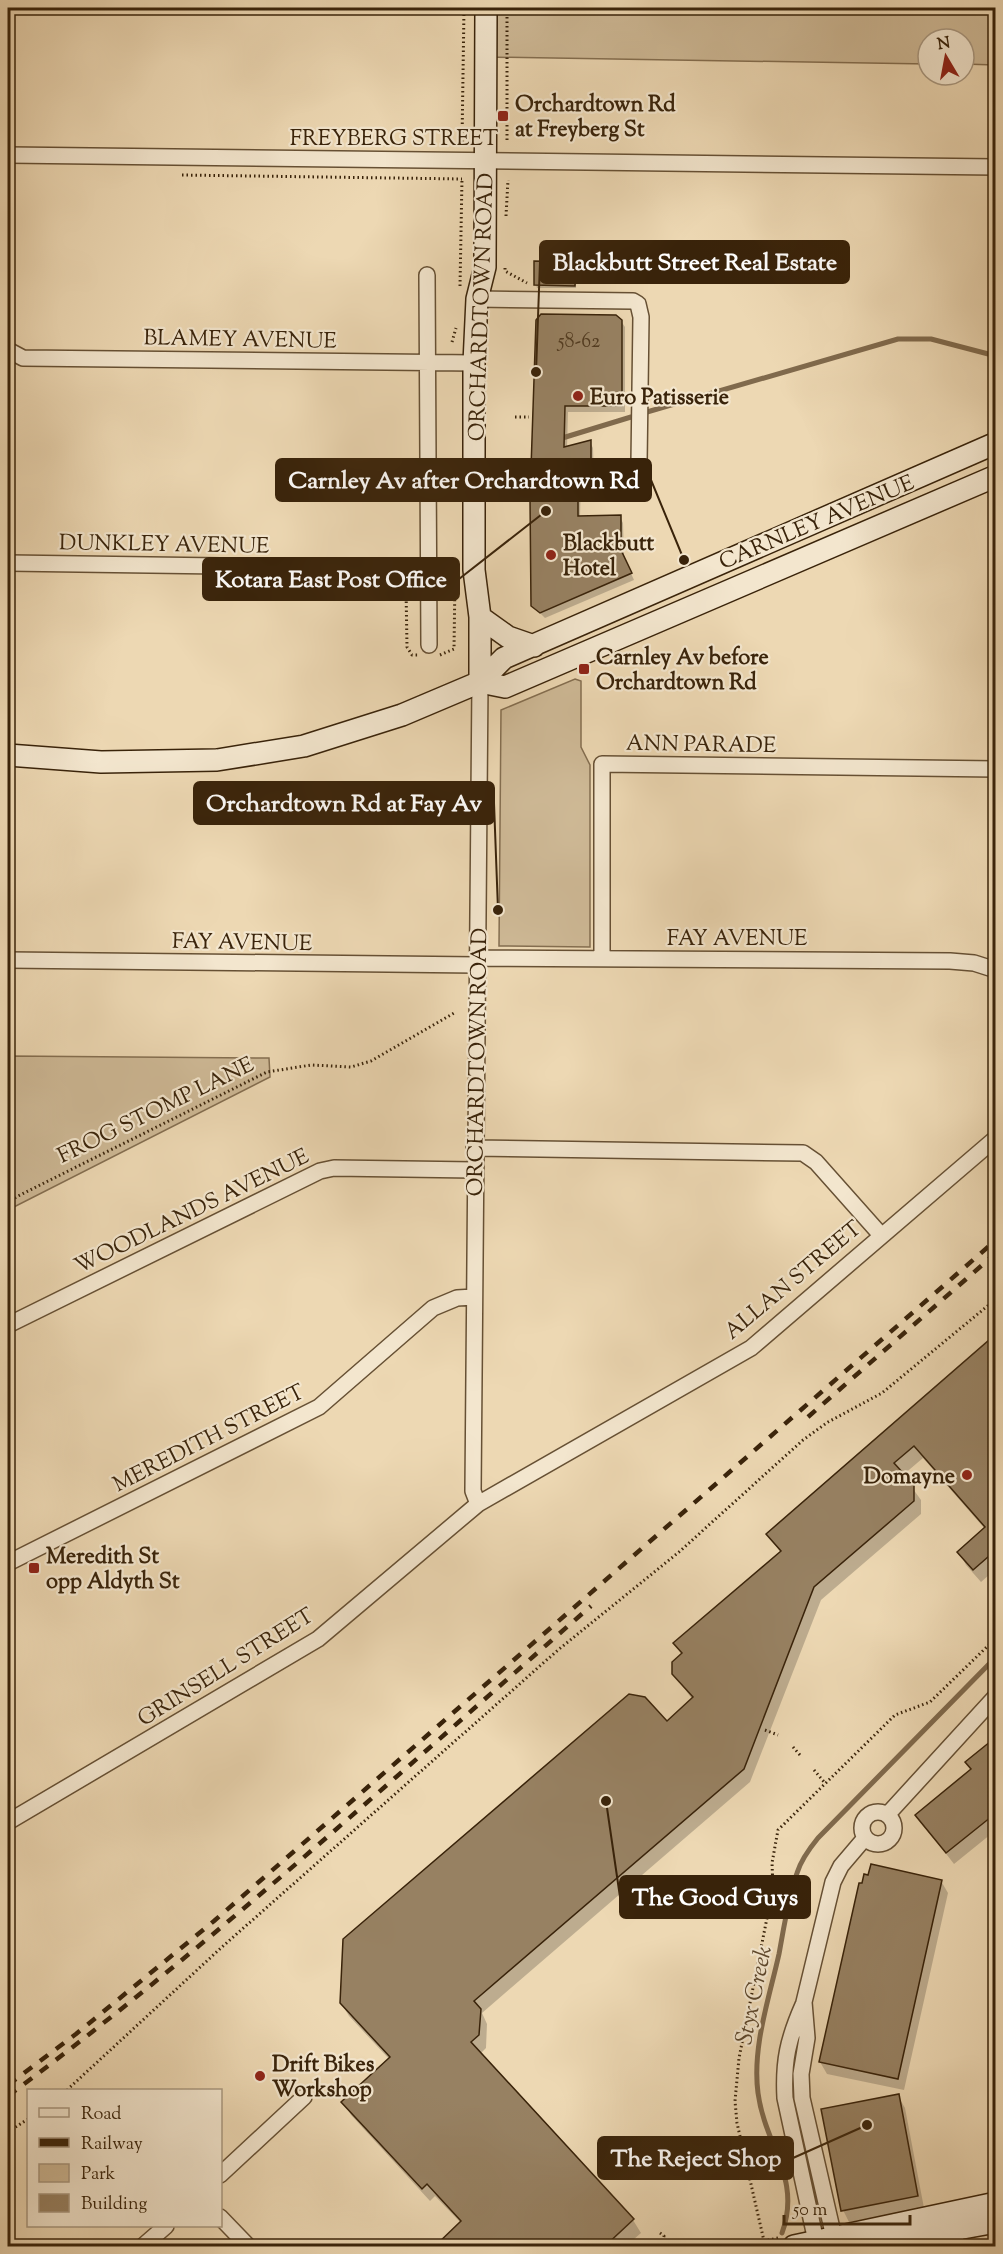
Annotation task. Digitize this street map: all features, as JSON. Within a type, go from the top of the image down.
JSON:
[{"type":"main road","name":"ORCHARDTOWN ROAD","points":[[480,682],[480,617],[474,570],[474,363],[468,295],[485,267],[486,8]]},
{"type":"main road","name":"CARNLEY AVENUE","points":[[8,755],[101,762],[217,760],[304,746],[402,715],[480,682],[504,658],[996,443]]},
{"type":"main road","name":"CARNLEY AVENUE","points":[[480,682],[505,687],[996,476]]},
{"type":"main road","points":[[480,617],[508,637],[534,646]]},
{"type":"main road","points":[[788,2242],[826,2243],[996,2203]]},
{"type":"main road","points":[[863,2247],[959,2238],[996,2222]]},
{"type":"street","name":"FREYBERG STREET","points":[[8,155],[996,167]]},
{"type":"street","points":[[427,275],[429,645]]},
{"type":"street","points":[[468,295],[633,301],[638,304],[641,317],[639,463]]},
{"type":"street","name":"BLAMEY AVENUE","points":[[8,350],[23,358],[474,363]]},
{"type":"street","name":"DUNKLEY AVENUE","points":[[8,563],[427,569]]},
{"type":"street","name":"ORCHARDTOWN ROAD","points":[[478,1504],[473,1491],[474,1148],[480,682]]},
{"type":"street","name":"ANN PARADE","points":[[602,959],[602,764],[996,769]]},
{"type":"street","name":"FAY AVENUE","points":[[8,960],[950,961],[974,963],[996,970]]},
{"type":"street","name":"ALLAN STREET","points":[[478,1504],[751,1348],[880,1234],[996,1138]]},
{"type":"street","points":[[474,1148],[803,1153],[816,1162],[880,1234]]},
{"type":"street","name":"WOODLANDS AVENUE","points":[[8,1325],[320,1171],[334,1168],[474,1170]]},
{"type":"street","name":"MEREDITH STREET","points":[[8,1563],[319,1407],[433,1308],[457,1298],[474,1297]]},
{"type":"street","name":"GRINSELL STREET","points":[[8,1822],[318,1639],[478,1504]]},
{"type":"street","points":[[888,1814],[996,1696]]},
{"type":"street","points":[[864,1839],[861,1828],[863,1819],[871,1812],[888,1814]]},
{"type":"street","points":[[864,1839],[878,1844],[888,1840],[895,1826],[888,1814]]},
{"type":"street","points":[[826,2243],[802,2098],[801,2074],[807,2038],[804,2002],[833,1882],[841,1866],[864,1839]]},
{"type":"street","points":[[222,2173],[304,2097]]},
{"type":"street","points":[[222,2219],[248,2247]]},
{"type":"street","points":[[143,2247],[165,2227]]},
{"type":"lane","points":[[474,492],[508,491]]},
{"type":"path","points":[[462,142],[464,8]]},
{"type":"path","points":[[507,8],[507,140]]},
{"type":"path","points":[[175,175],[462,178],[468,295]]},
{"type":"path","points":[[506,217],[508,180]]},
{"type":"path","points":[[505,260],[505,271],[527,282],[530,290]]},
{"type":"path","points":[[453,342],[458,323]]},
{"type":"path","points":[[515,417],[529,417]]},
{"type":"path","name":"FROG STOMP LANE","points":[[8,1204],[16,1197],[267,1072],[310,1065],[351,1067],[371,1061],[454,1014]]},
{"type":"path","points":[[69,2089],[222,1947],[558,1650],[679,1552],[803,1440],[828,1422],[882,1394],[996,1299]]},
{"type":"path","points":[[764,2241],[737,2123],[736,2079],[773,1888],[772,1863],[778,1830],[895,1715],[930,1702],[996,1638]]},
{"type":"path","points":[[765,1730],[778,1735]]},
{"type":"path","points":[[793,1747],[800,1755]]},
{"type":"path","points":[[814,1770],[825,1783]]},
{"type":"path","points":[[8,2132],[27,2120]]},
{"type":"path","points":[[660,2234],[664,2236],[661,2247]]},
{"type":"path","points":[[742,2247],[764,2241],[788,2242]]},
{"type":"green space","points":[[486,8],[995,8],[995,65],[976,64],[976,27],[916,27],[916,64],[486,57]]},
{"type":"green space","points":[[575,679],[581,681],[581,747],[590,765],[590,947],[499,946],[501,710]]},
{"type":"green space","points":[[8,1056],[269,1058],[270,1077],[8,1210]]},
{"type":"building","points":[[534,261],[576,262],[575,286],[534,285]]},
{"type":"building","points":[[541,314],[616,315],[622,320],[622,406],[565,406],[564,447],[591,440],[591,474],[578,474],[578,516],[621,515],[621,550],[632,573],[540,613],[531,606],[530,498],[536,320]]},
{"type":"building","points":[[996,1334],[996,1550],[973,1570],[957,1552],[985,1527],[914,1446],[894,1463],[914,1485],[914,1501],[814,1587],[744,1769],[474,2001],[481,2009],[479,2035],[471,2042],[634,2219],[604,2247],[434,2247],[461,2221],[427,2184],[422,2189],[341,2102],[390,2057],[340,2003],[343,1939],[629,1694],[645,1697],[667,1721],[693,1697],[672,1674],[672,1662],[682,1653],[673,1643],[781,1551],[766,1534]]},
{"type":"building","points":[[996,1737],[996,1813],[946,1853],[915,1815],[971,1769],[965,1762]]},
{"type":"building","points":[[871,1864],[942,1880],[898,2079],[819,2062],[859,1883],[862,1883],[864,1874],[868,1875]]},
{"type":"building","points":[[899,2094],[918,2196],[841,2211],[821,2109]]},
{"type":"waterway","points":[[647,412],[898,339],[931,339],[996,356]]},
{"type":"waterway","points":[[559,439],[631,417]]},
{"type":"waterway","name":"Styx Creek","points":[[782,2233],[787,2213],[788,2195],[780,2162],[762,2112],[758,2093],[757,2058],[762,2023],[799,1868],[818,1838],[996,1657]]},
{"type":"railway","points":[[8,2085],[76,2034],[214,1921],[996,1240]]},
{"type":"railway","points":[[808,1417],[996,1253]]},
{"type":"railway","points":[[8,2096],[84,2038],[231,1919],[591,1606]]},
{"type":"place","name":"Orchardtown Rd at Freyberg St","points":[[503,116]]},
{"type":"place","name":"Blackbutt Street Real Estate","points":[[536,372]]},
{"type":"place","name":"Euro Patisserie","points":[[578,396]]},
{"type":"place","name":"Kotara East Post Office","points":[[546,511]]},
{"type":"place","name":"Blackbutt Hotel","points":[[551,555]]},
{"type":"place","name":"Carnley Av after Orchardtown Rd","points":[[684,560]]},
{"type":"place","name":"Carnley Av before Orchardtown Rd","points":[[584,669]]},
{"type":"place","name":"Orchardtown Rd at Fay Av","points":[[498,910]]},
{"type":"place","name":"Domayne","points":[[967,1475]]},
{"type":"place","name":"Meredith St opp Aldyth St","points":[[34,1568]]},
{"type":"place","name":"The Good Guys","points":[[606,1801]]},
{"type":"place","name":"Drift Bikes Workshop","points":[[260,2076]]},
{"type":"place","name":"The Reject Shop","points":[[867,2125]]}]
